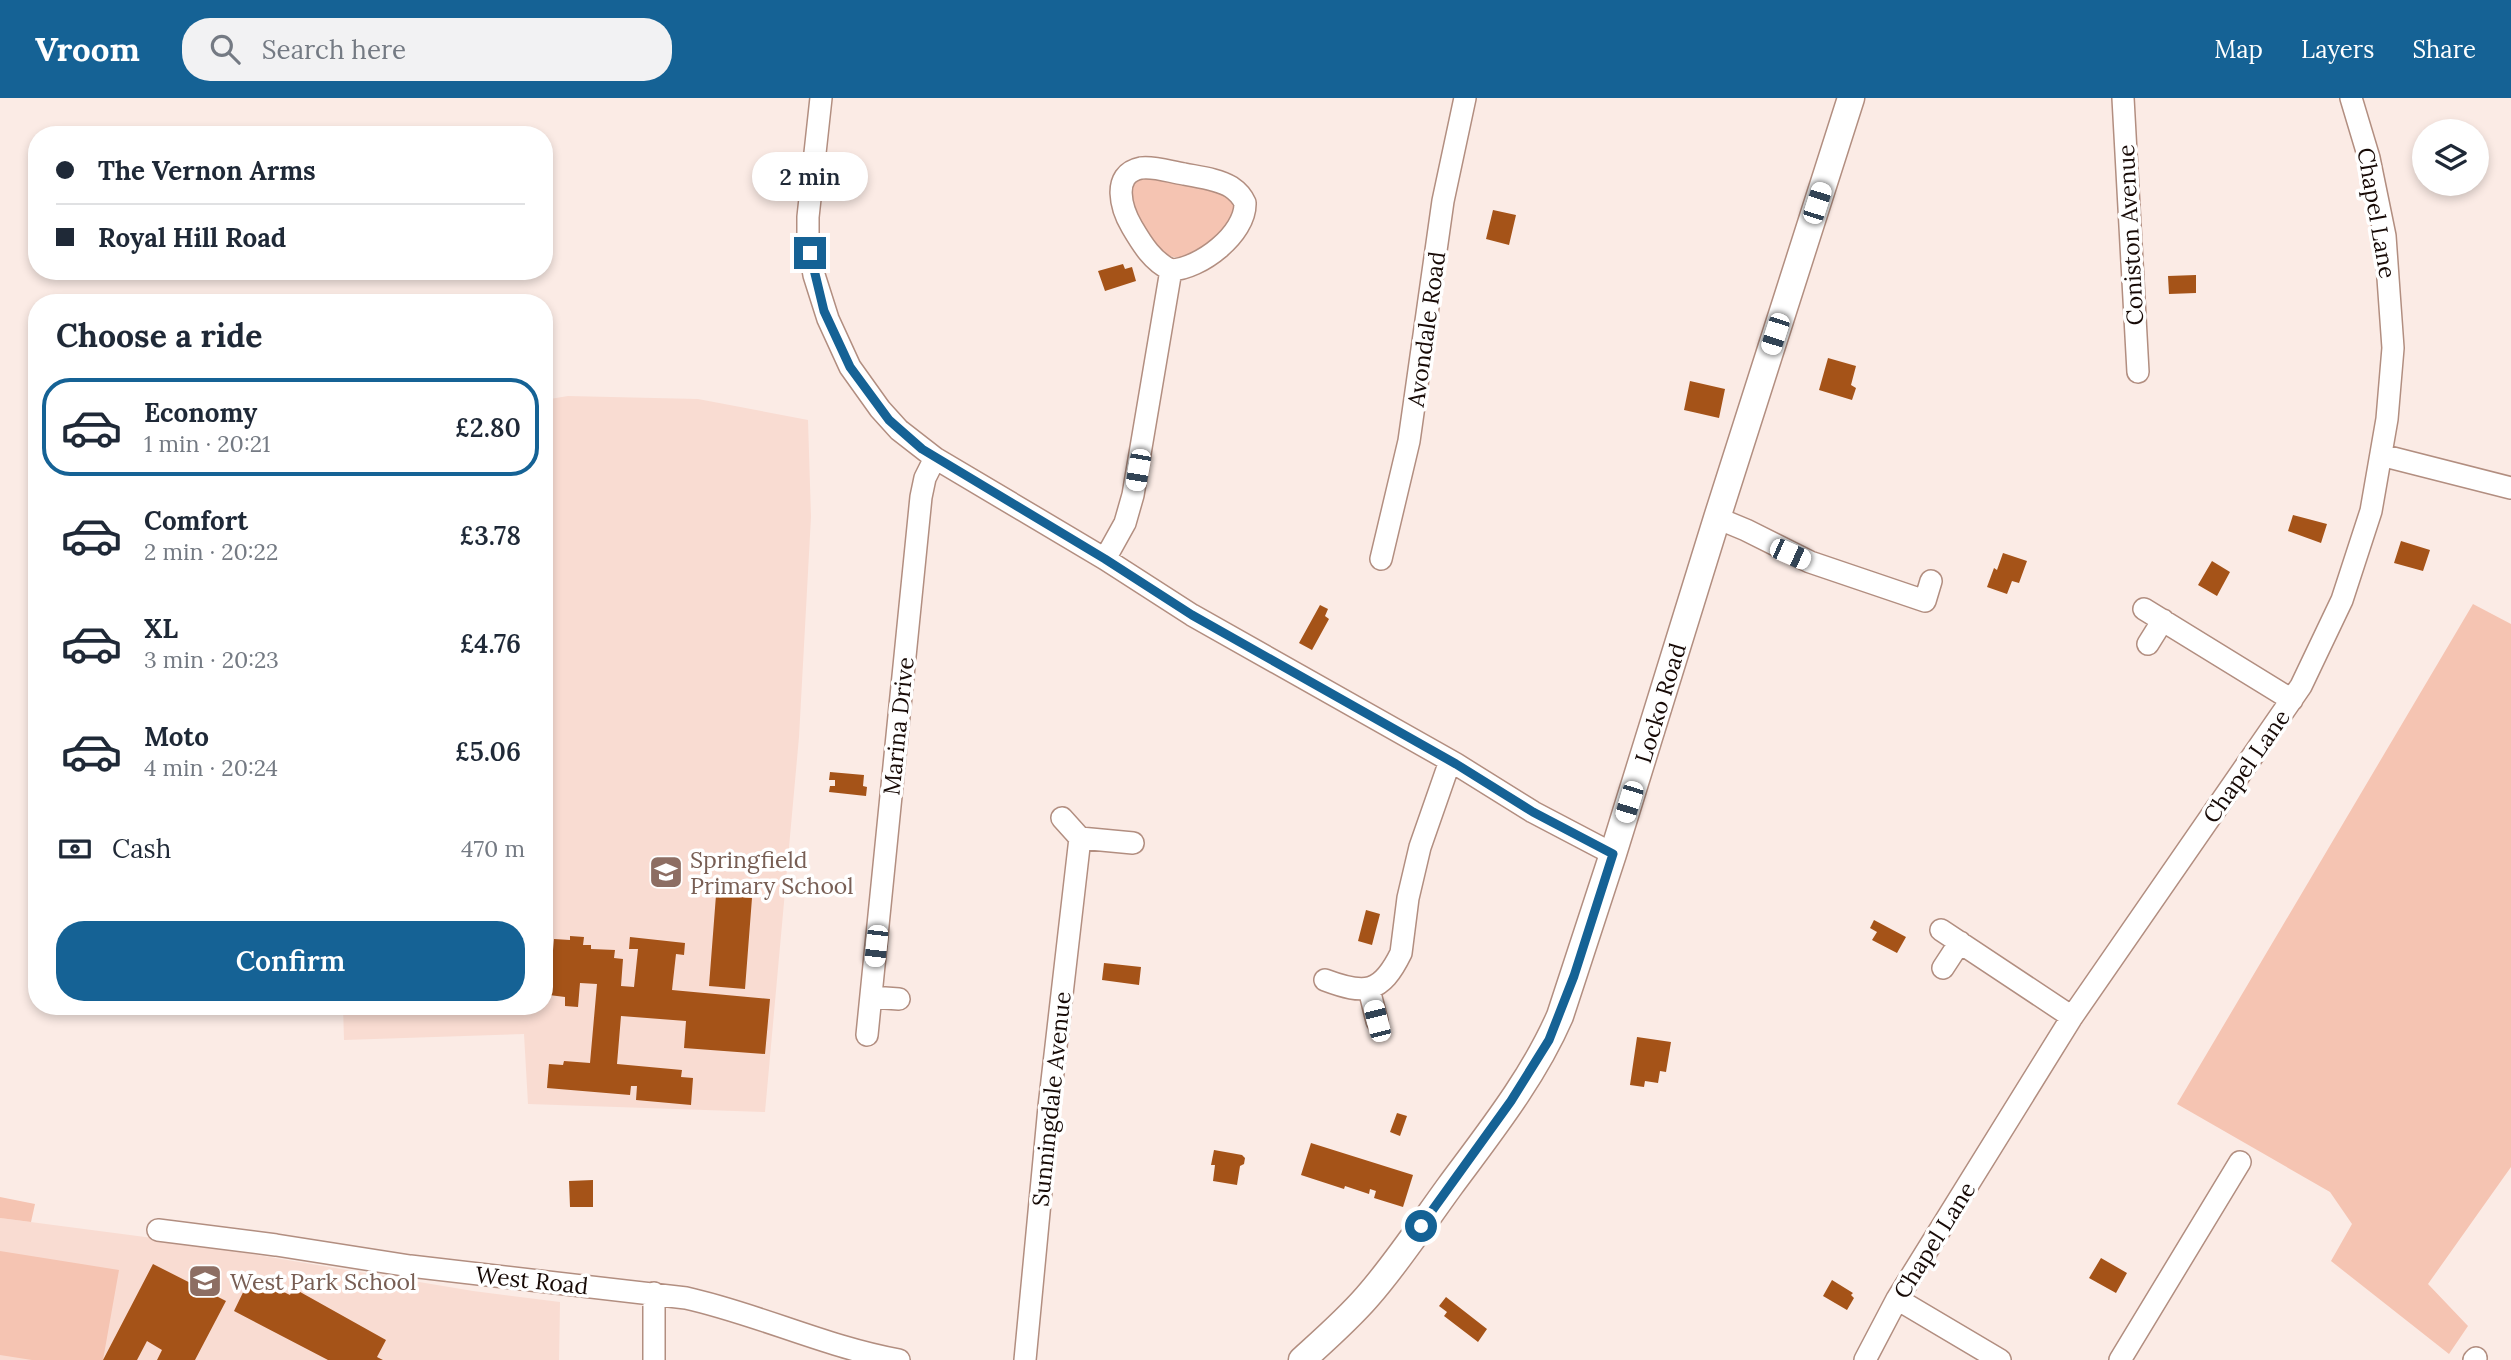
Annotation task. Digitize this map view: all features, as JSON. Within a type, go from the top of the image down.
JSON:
[{"type":"street","points":[[821,98],[807,229],[814,275],[824,311],[844,356],[874,401],[899,430],[935,458],[1105,559],[1192,615],[1450,761],[1533,812],[1613,854]]},
{"type":"street","name":"Avondale Road","points":[[1381,559],[1411,430],[1445,193],[1465,98]]},
{"type":"street","name":"Locko Road","points":[[1302,1360],[1368,1296],[1475,1153],[1537,1063],[1560,1016],[1851,98]]},
{"type":"street","name":"Coniston Avenue","points":[[2123,98],[2138,372]]},
{"type":"street","name":"Chapel Lane","points":[[1865,1360],[1897,1299],[2072,1017],[2292,700],[2328,632],[2351,575],[2366,530],[2381,454],[2392,382],[2392,311],[2389,269],[2374,177],[2351,98]]},
{"type":"street","points":[[1151,168],[1224,184],[1238,192],[1245,204],[1241,223],[1230,238],[1192,266],[1171,271],[1158,262],[1146,248],[1122,206],[1121,189],[1126,178],[1137,169],[1151,168]]},
{"type":"street","points":[[1105,559],[1125,523],[1133,495],[1171,271]]},
{"type":"street","points":[[2381,454],[2511,488]]},
{"type":"street","name":"Marina Drive","points":[[867,1035],[922,487],[935,458]]},
{"type":"street","points":[[1717,519],[1746,530],[1810,562],[1925,601],[1931,581]]},
{"type":"street","points":[[2144,609],[2292,700]]},
{"type":"street","points":[[2148,644],[2163,620]]},
{"type":"street","points":[[1325,980],[1342,986],[1370,989],[1386,976],[1401,953],[1408,898],[1420,847],[1450,761]]},
{"type":"street","points":[[1062,818],[1080,838],[1133,843]]},
{"type":"street","name":"Sunningdale Avenue","points":[[1025,1360],[1080,838]]},
{"type":"street","points":[[1941,930],[2072,1017]]},
{"type":"street","points":[[1943,968],[1960,943]]},
{"type":"street","points":[[1370,989],[1377,1021]]},
{"type":"street","points":[[871,997],[899,999]]},
{"type":"street","points":[[2120,1360],[2240,1162]]},
{"type":"street","name":"West Road","points":[[158,1230],[410,1266],[654,1293],[714,1304],[842,1348],[899,1360]]},
{"type":"street","points":[[654,1293],[654,1360]]},
{"type":"street","points":[[1897,1299],[2000,1360]]},
{"type":"shaded area","points":[[1151,177],[1212,188],[1235,201],[1235,217],[1204,247],[1181,257],[1169,256],[1158,249],[1147,236],[1129,195],[1137,182]]},
{"type":"shaded area","name":"Springfield Primary School","points":[[568,396],[698,399],[808,420],[811,517],[799,737],[765,1112],[528,1104],[524,1034],[344,1040],[343,1015],[553,1015],[553,398]]},
{"type":"shaded area","points":[[2473,604],[2511,624],[2511,1167],[2428,1284],[2468,1326],[2449,1354],[2331,1261],[2352,1224],[2330,1192],[2177,1104]]},
{"type":"shaded area","points":[[0,1197],[35,1204],[31,1222],[0,1218]]},
{"type":"shaded area","name":"West Park School","points":[[0,1218],[168,1240],[473,1291],[560,1302],[559,1360],[0,1360]]},
{"type":"shaded area","points":[[0,1251],[119,1270],[103,1360],[32,1360],[0,1355]]},
{"type":"building","points":[[1493,210],[1516,215],[1509,245],[1486,239]]},
{"type":"building","points":[[1123,264],[1125,269],[1132,267],[1136,281],[1105,291],[1098,271]]},
{"type":"building","points":[[2196,275],[2196,293],[2169,294],[2168,276]]},
{"type":"building","points":[[1828,358],[1856,366],[1851,385],[1856,388],[1852,400],[1819,390]]},
{"type":"building","points":[[1690,381],[1725,389],[1719,418],[1684,410]]},
{"type":"building","points":[[2293,515],[2327,524],[2321,543],[2288,531]]},
{"type":"building","points":[[2401,541],[2430,550],[2423,571],[2394,563]]},
{"type":"building","points":[[2003,553],[2027,561],[2019,583],[2012,581],[2007,594],[1987,587]]},
{"type":"building","points":[[2212,561],[2230,572],[2217,596],[2198,585]]},
{"type":"building","points":[[1320,605],[1328,609],[1325,616],[1329,619],[1312,650],[1299,643]]},
{"type":"building","points":[[830,772],[864,775],[866,796],[829,792],[830,786],[835,786],[835,780],[829,780]]},
{"type":"building","points":[[716,895],[752,898],[745,989],[709,986]]},
{"type":"building","points":[[1366,910],[1380,914],[1372,945],[1358,941]]},
{"type":"building","points":[[1874,920],[1906,937],[1897,953],[1872,940],[1877,932],[1870,928]]},
{"type":"building","points":[[570,936],[584,937],[583,945],[591,945],[591,949],[615,950],[614,958],[623,959],[621,986],[634,987],[638,949],[629,949],[630,937],[685,943],[684,955],[676,954],[672,990],[770,999],[765,1054],[684,1048],[686,1021],[621,1016],[617,1064],[682,1070],[681,1077],[693,1078],[691,1105],[636,1100],[637,1086],[631,1086],[630,1095],[547,1088],[549,1064],[563,1065],[564,1061],[590,1063],[597,984],[580,983],[578,1007],[565,1006],[565,997],[553,996],[554,939],[570,940]]},
{"type":"building","points":[[1104,963],[1141,967],[1139,985],[1102,980]]},
{"type":"building","points":[[1637,1037],[1671,1042],[1666,1072],[1660,1071],[1658,1083],[1645,1081],[1644,1087],[1630,1085]]},
{"type":"building","points":[[1397,1113],[1407,1116],[1400,1136],[1390,1132]]},
{"type":"building","points":[[1311,1143],[1413,1175],[1403,1207],[1374,1198],[1376,1191],[1370,1189],[1369,1194],[1345,1186],[1344,1189],[1301,1175]]},
{"type":"building","points":[[1214,1150],[1242,1155],[1245,1158],[1244,1164],[1240,1166],[1237,1185],[1213,1181],[1215,1165],[1211,1165]]},
{"type":"building","points":[[593,1180],[593,1207],[570,1207],[569,1181]]},
{"type":"building","points":[[2101,1258],[2127,1273],[2116,1293],[2089,1278]]},
{"type":"building","points":[[153,1264],[226,1301],[195,1360],[157,1360],[162,1350],[147,1341],[137,1360],[103,1360]]},
{"type":"building","points":[[251,1276],[290,1295],[293,1288],[386,1340],[377,1357],[383,1360],[328,1360],[234,1311]]},
{"type":"building","points":[[1832,1280],[1853,1293],[1851,1295],[1854,1298],[1847,1310],[1823,1296]]},
{"type":"building","points":[[1446,1297],[1487,1329],[1478,1342],[1444,1316],[1447,1312],[1439,1306]]},
{"type":"place","name":"Springfield Primary School","points":[[666,872]]},
{"type":"place","name":"West Park School","points":[[205,1281]]},
{"type":"route","points":[[810,253],[824,311],[850,367],[889,420],[922,449],[1105,559],[1192,615],[1456,764],[1533,812],[1613,854],[1574,976],[1549,1040],[1511,1101],[1421,1226]]}]
